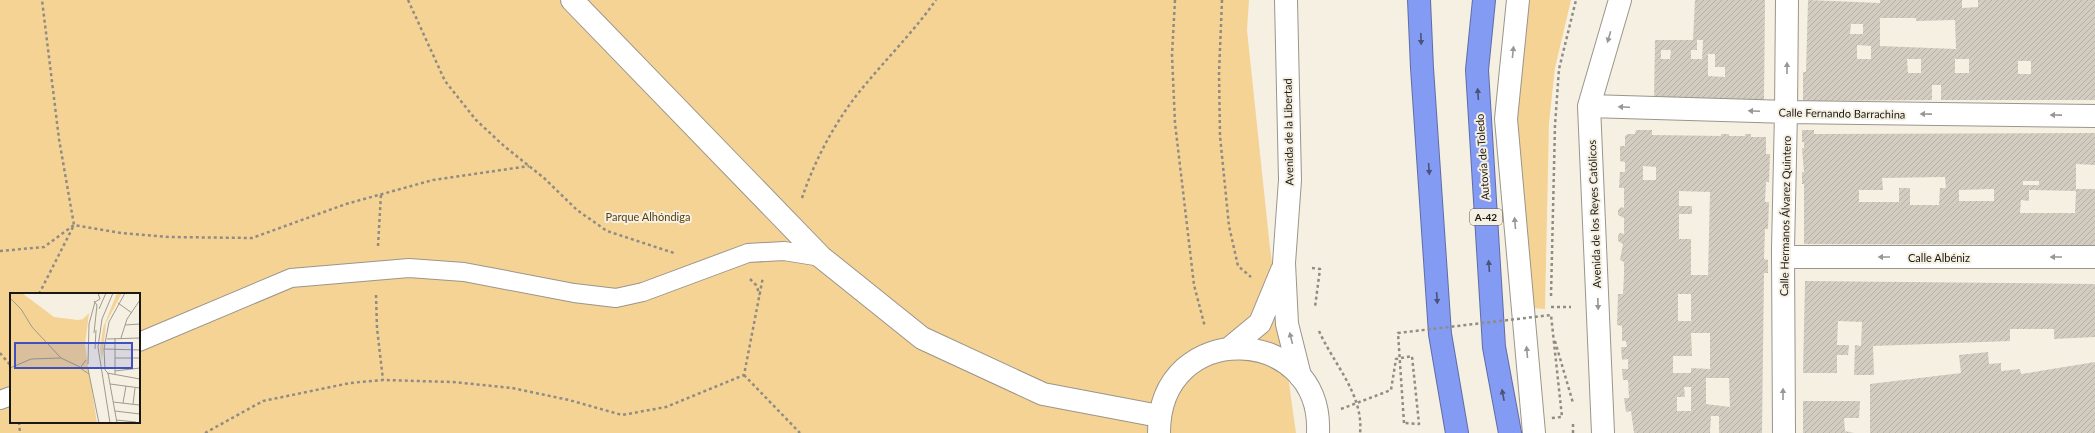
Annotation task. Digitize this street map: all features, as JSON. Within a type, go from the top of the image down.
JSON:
[{"type":"highway","points":[[1419,0],[1422,68],[1440,334],[1457,433]]},
{"type":"highway","name":"Autovía de Toledo","points":[[1484,0],[1477,70],[1494,347],[1510,433]]},
{"type":"street","points":[[572,0],[821,257],[922,338],[1043,394],[1159,425]]},
{"type":"street","name":"Avenida de la Libertad","points":[[1286,0],[1290,180],[1284,263],[1287,324],[1300,376]]},
{"type":"street","points":[[1518,0],[1506,119],[1534,433]]},
{"type":"street","name":"Avenida de los Reyes Católicos","points":[[1603,433],[1589,106],[1620,0]]},
{"type":"street","name":"Calle Hermanos Álvarez Quintero","points":[[1784,433],[1783,257],[1787,0]]},
{"type":"street","name":"Calle Fernando Barrachina","points":[[1589,106],[1786,112],[2095,116]]},
{"type":"street","name":"Calle Albéniz","points":[[1783,257],[2095,257]]},
{"type":"street","name":"Avenida de la Libertad","points":[[1159,425],[1167,391],[1183,369],[1222,350],[1260,323],[1284,263]]},
{"type":"street","points":[[1222,350],[1257,349],[1280,359],[1300,376],[1312,396],[1318,426]]},
{"type":"lane","points":[[140,342],[291,278],[409,268],[464,272],[574,293],[616,298],[643,292],[712,265],[748,253],[784,251],[821,257]]},
{"type":"lane","points":[[0,400],[10,396]]},
{"type":"path","points":[[40,293],[74,225],[60,139],[42,0]]},
{"type":"path","points":[[408,0],[445,80],[476,120],[504,146],[529,166],[576,210],[607,232],[712,265]]},
{"type":"path","points":[[792,226],[821,151],[856,97],[919,25],[936,0]]},
{"type":"path","points":[[1175,0],[1172,55],[1175,123],[1194,285],[1222,350]]},
{"type":"path","points":[[1576,0],[1559,69],[1555,125],[1551,308],[1598,305]]},
{"type":"path","points":[[0,251],[44,247],[74,225],[121,233],[169,237],[252,238],[346,204],[433,180],[529,166]]},
{"type":"path","points":[[744,375],[764,277],[784,251]]},
{"type":"path","points":[[1318,426],[1391,390],[1396,359],[1402,358],[1412,356],[1418,424],[1404,423],[1402,385],[1400,363],[1399,355],[1398,333],[1551,315],[1562,417],[1551,418]]},
{"type":"path","points":[[1554,336],[1574,407]]},
{"type":"path","points":[[0,352],[10,365]]},
{"type":"path","points":[[744,375],[800,433]]},
{"type":"path","points":[[205,433],[263,402],[350,383],[383,380],[454,382],[512,388],[569,400],[622,415],[666,407],[744,375]]},
{"type":"path","points":[[1573,420],[1573,433]]},
{"type":"path","points":[[19,423],[20,433]]},
{"type":"path","points":[[796,428],[796,433]]},
{"type":"green space","name":"Parque Alhóndiga","points":[[0,0],[1249,0],[1247,30],[1270,248],[1296,433],[0,433]]},
{"type":"green space","points":[[1526,0],[1571,0],[1555,68],[1549,123],[1545,309],[1532,308],[1515,108]]},
{"type":"building","points":[[1695,0],[1765,0],[1764,101],[1654,99],[1655,40],[1693,40]],"holes":[[[1697,40],[1703,40],[1702,59],[1691,59],[1691,50],[1697,50]],[[1661,50],[1671,50],[1670,59],[1661,59]],[[1708,54],[1715,54],[1715,67],[1725,67],[1725,77],[1708,76]]]},
{"type":"building","points":[[1808,0],[1880,3],[1880,0],[1962,0],[1962,8],[1978,7],[1978,0],[2095,0],[2095,100],[1941,100],[1941,85],[1932,85],[1932,100],[1803,101],[1803,72],[1806,72]],"holes":[[[1880,18],[1916,18],[1916,21],[1955,20],[1956,49],[1880,46]],[[1851,24],[1863,24],[1863,34],[1850,34]],[[1857,45],[1871,46],[1871,59],[1857,59]],[[1907,59],[1921,59],[1921,73],[1908,73]],[[1955,59],[1969,59],[1969,73],[1955,73]],[[2018,61],[2031,61],[2031,74],[2018,74]]]},
{"type":"building","points":[[1636,130],[1652,130],[1652,135],[1721,136],[1721,134],[1729,134],[1729,136],[1745,136],[1745,134],[1751,134],[1751,137],[1766,137],[1766,154],[1770,154],[1769,182],[1766,182],[1765,202],[1769,202],[1768,229],[1765,229],[1764,259],[1768,260],[1768,273],[1764,273],[1762,433],[1719,433],[1719,416],[1711,416],[1710,433],[1634,433],[1631,411],[1626,412],[1624,398],[1629,398],[1628,380],[1623,380],[1622,369],[1628,369],[1628,359],[1622,360],[1621,347],[1627,347],[1626,341],[1622,341],[1622,326],[1617,325],[1618,294],[1623,294],[1624,275],[1624,262],[1620,260],[1623,244],[1618,241],[1618,236],[1620,233],[1624,234],[1624,218],[1618,215],[1618,210],[1621,207],[1624,208],[1624,188],[1619,188],[1620,172],[1625,172],[1625,162],[1620,161],[1620,146],[1625,146],[1625,136],[1628,134],[1635,134]],"holes":[[[1643,166],[1656,167],[1656,180],[1643,180]],[[1679,191],[1710,192],[1708,275],[1691,275],[1691,239],[1679,239],[1679,214],[1692,214],[1692,206],[1679,206]],[[1678,294],[1691,294],[1691,321],[1678,321]],[[1691,333],[1710,333],[1710,369],[1691,368],[1691,373],[1673,373],[1673,356],[1692,356]],[[1706,378],[1729,378],[1730,407],[1706,404]],[[1684,387],[1691,387],[1691,411],[1677,411],[1677,397],[1685,397]]]},
{"type":"building","points":[[1802,130],[1814,130],[1814,134],[2095,133],[2095,165],[2076,164],[2076,189],[2095,189],[2095,245],[1804,244],[1804,184],[1802,184],[1802,172],[1804,172],[1802,148],[1804,148],[1804,142],[1802,142]],"holes":[[[1945,177],[1946,188],[1940,188],[1939,205],[1910,205],[1910,188],[1899,188],[1899,202],[1859,202],[1859,190],[1883,190],[1882,178]],[[2023,181],[2039,181],[2039,185],[2023,185]],[[1994,189],[1994,201],[1959,201],[1959,190]],[[2029,190],[2076,191],[2075,213],[2020,213],[2021,200],[2029,201]]]},
{"type":"building","points":[[1805,281],[2095,284],[2095,337],[2054,339],[2054,329],[2010,329],[2010,341],[1873,346],[1874,375],[1854,375],[1855,345],[1861,346],[1862,322],[1838,321],[1837,345],[1849,345],[1848,355],[1837,355],[1837,373],[1803,373]]},
{"type":"building","points":[[1988,352],[1989,364],[2001,363],[2001,371],[2020,369],[2021,374],[2095,362],[2095,433],[1870,433],[1870,384],[1961,373],[1959,355]]},
{"type":"building","points":[[1803,401],[1860,401],[1859,418],[1844,418],[1845,431],[1854,433],[1803,433]]}]
